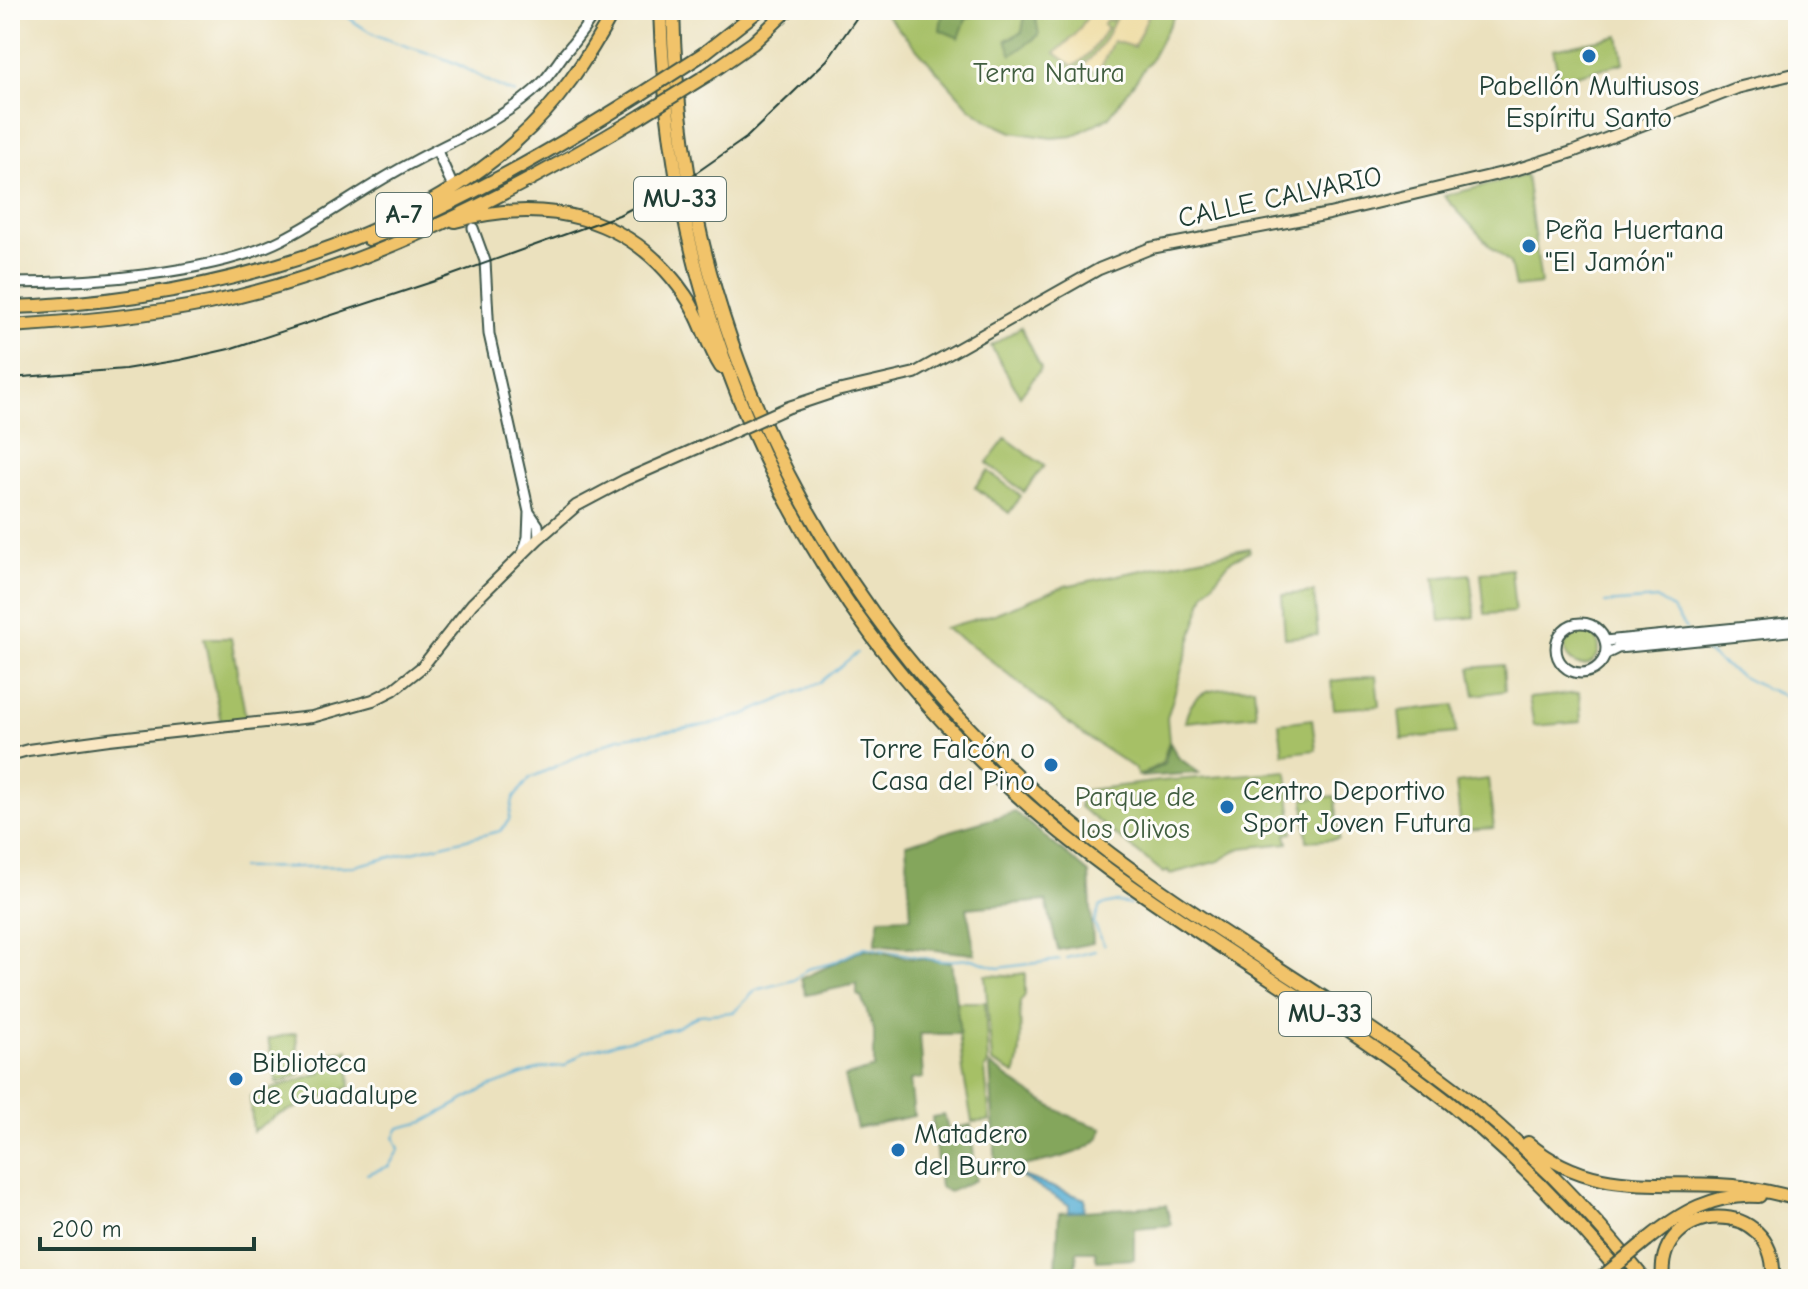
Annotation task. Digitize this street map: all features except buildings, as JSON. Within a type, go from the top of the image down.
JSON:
[{"type":"highway","name":"A-7","points":[[10,307],[117,300],[234,276],[305,255],[383,224],[439,196],[495,159],[534,124],[562,93],[595,45],[614,10]]},
{"type":"highway","name":"MU-33","points":[[660,10],[668,120],[680,197],[701,286],[731,383],[777,482],[827,570],[883,650],[952,732],[1024,802],[1110,871],[1379,1051],[1473,1122],[1522,1165],[1564,1208],[1625,1279]]},
{"type":"highway","name":"MU-33","points":[[673,10],[680,115],[691,195],[723,316],[752,395],[789,478],[864,603],[896,646],[989,751],[1084,835],[1161,891],[1387,1040],[1455,1090],[1554,1177],[1644,1279]]},
{"type":"highway","points":[[680,10],[680,115]]},
{"type":"highway","points":[[117,300],[248,278],[371,238],[427,215],[496,181],[641,94],[703,54],[759,10]]},
{"type":"highway","name":"A-7","points":[[10,326],[139,316],[211,303],[321,272],[379,251],[560,163],[641,116],[753,43],[788,10]]},
{"type":"highway","points":[[429,228],[492,213],[535,210],[575,216],[616,232],[652,256],[675,281],[692,306],[714,357],[731,383]]},
{"type":"highway","points":[[1387,1040],[1441,1073],[1545,1156],[1580,1173],[1620,1183],[1728,1186],[1798,1200]]},
{"type":"highway","points":[[1600,1279],[1675,1218],[1715,1199],[1754,1195],[1798,1200]]},
{"type":"highway","points":[[1663,1279],[1664,1258],[1676,1236],[1695,1221],[1718,1216],[1735,1219],[1757,1232],[1772,1259],[1773,1279]]},
{"type":"main road","name":"CALLE CALVARIO","points":[[10,755],[109,739],[281,722],[334,713],[364,704],[393,690],[422,667],[472,604],[558,521],[595,495],[789,407],[837,391],[915,373],[1099,269],[1151,248],[1318,217],[1515,170],[1572,152],[1737,88],[1798,73]]},
{"type":"street","points":[[10,283],[61,283],[166,271],[227,258],[280,241],[326,216],[372,184],[497,118],[541,83],[589,24],[596,10]]},
{"type":"street","points":[[437,151],[450,180]]},
{"type":"street","points":[[473,228],[485,261],[489,334],[539,538]]},
{"type":"street","points":[[532,516],[547,523],[558,521]]},
{"type":"street","points":[[522,555],[532,516]]},
{"type":"street","points":[[529,530],[532,536],[539,538]]},
{"type":"street","points":[[1605,641],[1798,622]]},
{"type":"street","points":[[1578,623],[1597,628],[1605,641],[1606,654],[1601,663],[1584,673],[1565,667],[1557,650],[1557,643],[1565,629],[1578,623]]},
{"type":"street","points":[[1606,654],[1618,648],[1798,630]]},
{"type":"green space","name":"Terra Natura","points":[[882,10],[1177,10],[1150,61],[1109,117],[1073,136],[1052,138],[1012,132],[970,108]]},
{"type":"green space","points":[[943,10],[987,10],[966,19],[959,38],[940,30]]},
{"type":"green space","points":[[1026,10],[1039,10],[1036,19],[1039,35],[1012,55],[1006,40],[1022,32]]},
{"type":"green space","name":"Pabellón Multiusos Espíritu Santo","points":[[1619,36],[1624,63],[1559,79],[1553,49]]},
{"type":"green space","points":[[1526,175],[1541,284],[1515,287],[1510,263],[1444,196]]},
{"type":"green space","points":[[1021,327],[1041,368],[1020,396],[991,346]]},
{"type":"green space","points":[[1006,438],[1044,466],[1024,492],[987,463]]},
{"type":"green space","points":[[988,471],[1021,496],[1009,513],[975,487]]},
{"type":"green space","points":[[1249,548],[1250,551],[1230,561],[1205,593],[1167,718],[1169,741],[1162,763],[1138,776],[1134,768],[1078,731],[977,649],[944,628],[994,614],[1065,586]]},
{"type":"green space","points":[[1511,569],[1515,612],[1485,614],[1481,573]]},
{"type":"green space","points":[[1470,574],[1475,617],[1440,621],[1434,578]]},
{"type":"green space","points":[[1314,592],[1318,635],[1285,638],[1282,595]]},
{"type":"green space","points":[[1582,631],[1594,636],[1599,648],[1594,660],[1582,665],[1570,660],[1565,648],[1570,636]]},
{"type":"green space","points":[[204,638],[231,638],[247,724],[222,727]]},
{"type":"green space","points":[[1503,665],[1505,691],[1475,695],[1470,668]]},
{"type":"green space","points":[[1376,676],[1379,706],[1334,709],[1331,681]]},
{"type":"green space","points":[[1254,687],[1256,715],[1185,722],[1189,709],[1202,695],[1220,689]]},
{"type":"green space","points":[[1579,693],[1581,722],[1534,726],[1529,698]]},
{"type":"green space","points":[[1454,705],[1456,733],[1402,739],[1399,711]]},
{"type":"green space","points":[[1312,719],[1316,750],[1283,754],[1279,723]]},
{"type":"green space","points":[[1170,743],[1178,757],[1199,773],[1140,777],[1164,764]]},
{"type":"green space","name":"Centro Deportivo Sport Joven Futura","points":[[1287,771],[1293,833],[1286,834],[1288,843],[1241,848],[1219,861],[1170,874],[1168,870],[1164,873],[1080,807],[1080,791]]},
{"type":"green space","points":[[1488,779],[1494,828],[1461,830],[1456,783]]},
{"type":"green space","points":[[1335,796],[1339,839],[1307,841],[1304,799]]},
{"type":"green space","points":[[1015,812],[1089,873],[1093,943],[1058,950],[1046,901],[967,908],[975,954],[875,944],[880,918],[911,917],[906,844]]},
{"type":"green space","points":[[865,949],[951,962],[960,1034],[920,1034],[923,1078],[910,1080],[914,1116],[857,1128],[844,1077],[874,1068],[874,1030],[861,997],[857,995],[857,984],[806,995],[801,979]]},
{"type":"green space","points":[[1025,973],[1025,995],[1020,1002],[1020,1048],[1015,1074],[992,1062],[985,975]]},
{"type":"green space","points":[[956,1002],[985,1002],[988,1064],[985,1069],[990,1121],[972,1122]]},
{"type":"green space","points":[[296,1033],[300,1075],[277,1083],[268,1039]]},
{"type":"green space","points":[[348,1050],[350,1087],[278,1115],[253,1131],[250,1096],[323,1072],[321,1055]]},
{"type":"green space","points":[[990,1065],[1058,1110],[1103,1128],[1098,1139],[1064,1156],[996,1170]]},
{"type":"green space","points":[[944,1115],[948,1129],[971,1125],[976,1180],[949,1192],[940,1187],[932,1117]]},
{"type":"green space","points":[[1166,1205],[1171,1225],[1134,1228],[1134,1259],[1097,1261],[1095,1251],[1077,1251],[1075,1271],[1056,1271],[1059,1213]]},
{"type":"sand","points":[[1086,10],[1115,10],[1111,21],[1107,19],[1103,25],[1107,28],[1096,44],[1073,66],[1055,53],[1075,35],[1090,13]]},
{"type":"sand","points":[[1119,10],[1151,10],[1134,47],[1113,41],[1099,71],[1077,69],[1097,51]]},
{"type":"water","points":[[1012,1172],[1085,1199],[1084,1211],[1069,1212],[1069,1205]]},
{"type":"waterway","points":[[341,10],[353,21],[381,37],[459,65],[515,93]]},
{"type":"waterway","points":[[1605,603],[1658,599],[1672,609],[1686,629]]},
{"type":"waterway","points":[[1697,645],[1744,678],[1798,699]]},
{"type":"waterway","points":[[241,868],[354,866],[500,831],[509,820],[513,799],[530,778],[619,738],[712,724],[743,715],[819,683],[857,653]]},
{"type":"waterway","points":[[1104,945],[1094,923],[1100,906],[1117,902],[1130,905]]},
{"type":"waterway","points":[[367,1174],[389,1166],[399,1149],[394,1137],[399,1128],[424,1122],[486,1088],[541,1068],[564,1066],[585,1051],[675,1028],[699,1015],[734,1012],[756,990],[794,980],[808,969],[833,963],[865,947],[941,961],[972,959],[998,968],[1060,960]]},
{"type":"waterway","points":[[1067,958],[1095,951]]},
{"type":"tram line","points":[[10,378],[125,369],[229,349],[441,279],[619,215],[683,182],[746,138],[827,60],[862,10]]},
{"type":"place","name":"Pabellón Multiusos Espíritu Santo","points":[[1589,56]]},
{"type":"place","name":"Peña Huertana \"El Jamón\"","points":[[1529,246]]},
{"type":"place","name":"Torre Falcón o Casa del Pino","points":[[1051,765]]},
{"type":"place","name":"Centro Deportivo Sport Joven Futura","points":[[1227,807]]},
{"type":"place","name":"Biblioteca de Guadalupe","points":[[236,1079]]},
{"type":"place","name":"Matadero del Burro","points":[[898,1150]]},
{"type":"park label","name":"Parque de los Olivos","points":[[1135,813]]}]
